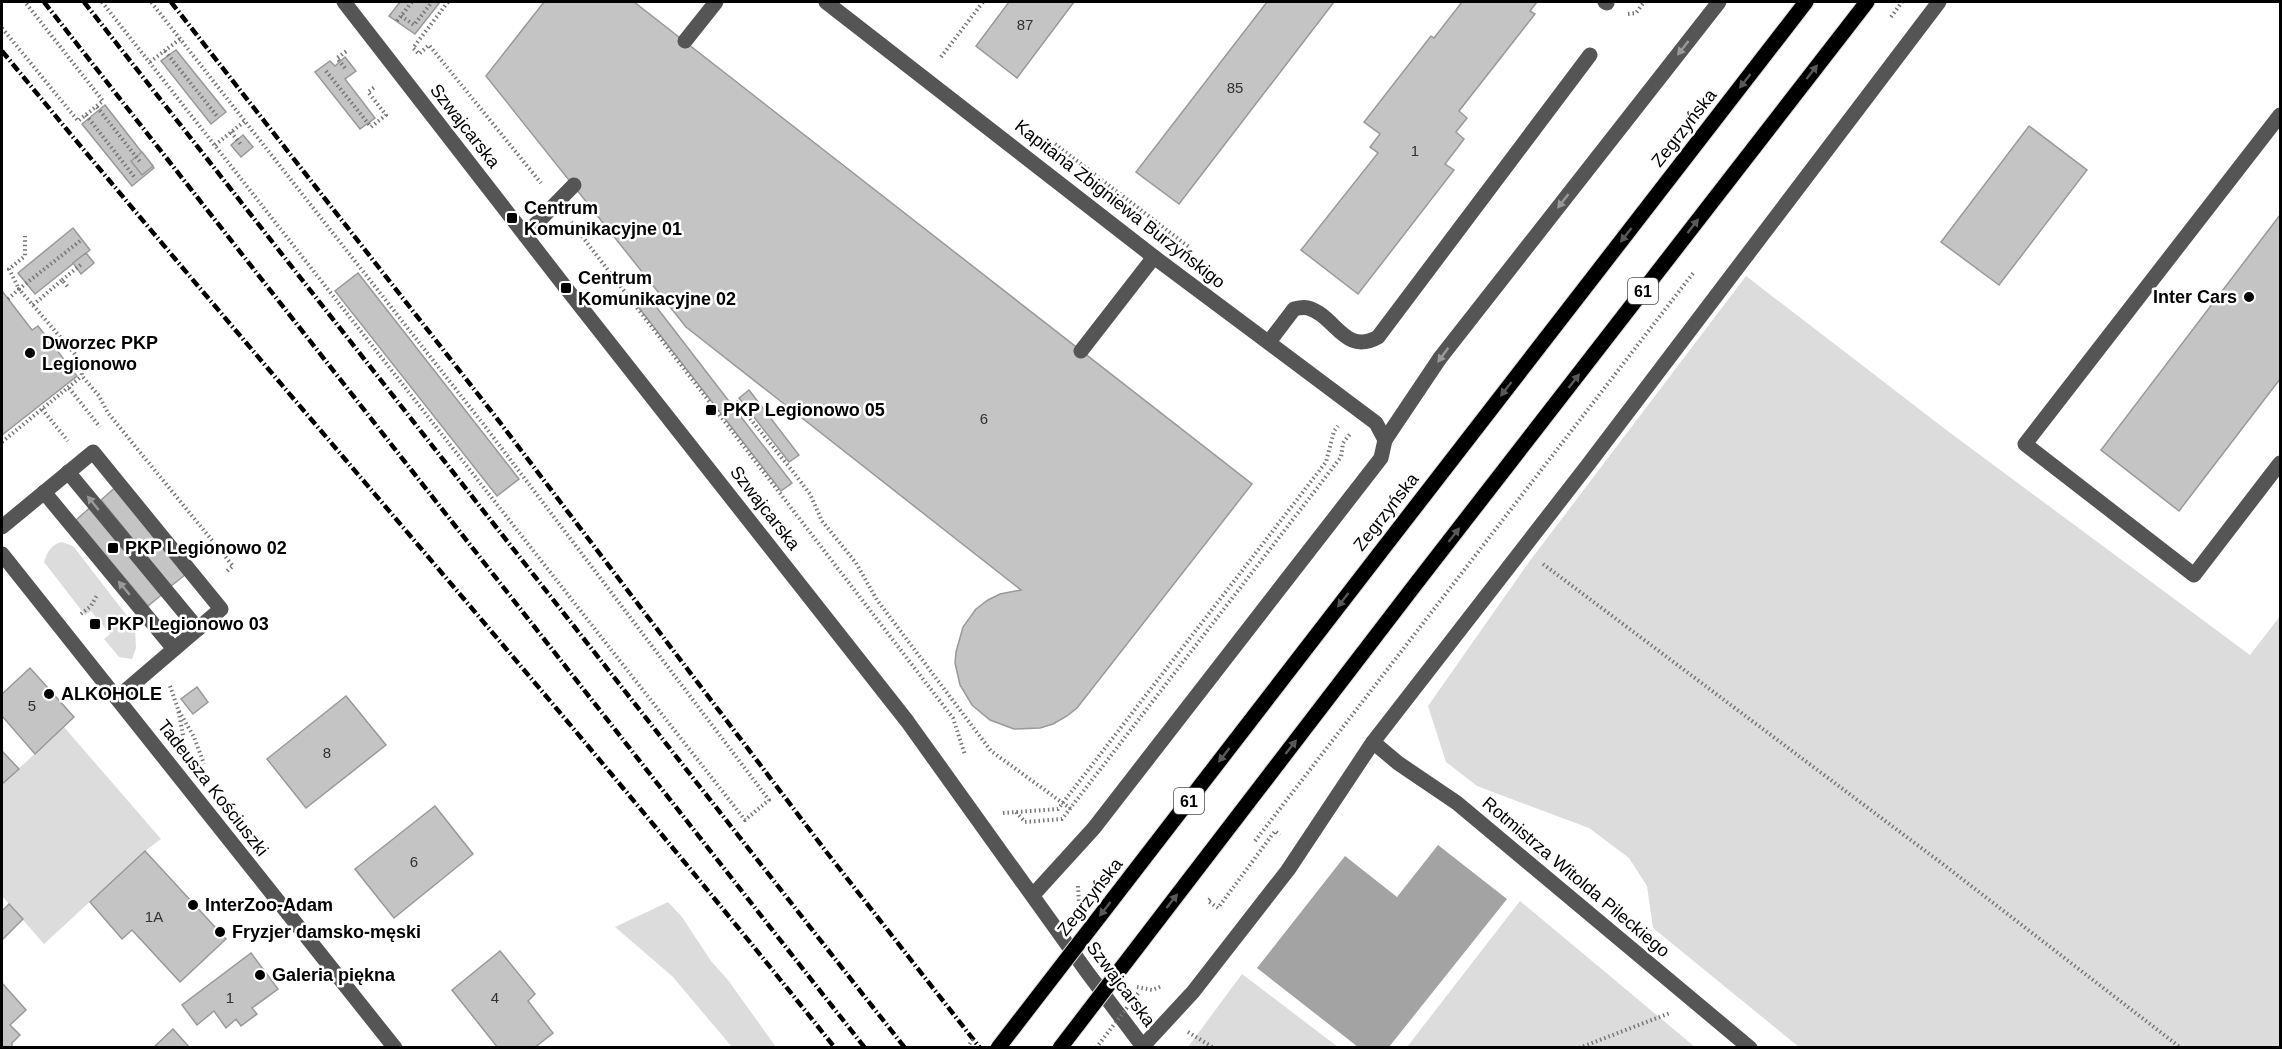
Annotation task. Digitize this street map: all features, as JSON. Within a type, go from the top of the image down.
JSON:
[{"type":"main road","name":"Zegrzyńska","points":[[998,1047],[1806,2]]},
{"type":"main road","name":"61","points":[[1060,1047],[1867,2]]},
{"type":"street","name":"Szwajcarska","points":[[344,2],[893,704],[1144,1047]]},
{"type":"street","points":[[685,41],[716,2]]},
{"type":"street","name":"Kapitana Zbigniewa Burzyńskigo","points":[[826,2],[1154,257],[1376,423],[1385,440]]},
{"type":"street","points":[[1033,895],[1094,828],[1367,477],[1381,458],[1385,440],[1440,358],[1719,2]]},
{"type":"street","points":[[1144,1047],[1193,992],[1288,870],[1373,742],[1523,549],[1939,2]]},
{"type":"street","points":[[1269,342],[1294,309],[1306,307],[1315,311],[1349,339],[1369,342],[1378,337],[1590,55]]},
{"type":"street","points":[[2280,115],[2025,444],[2194,575],[2280,463]]},
{"type":"street","points":[[525,235],[574,185]]},
{"type":"street","points":[[1081,351],[1154,257]]},
{"type":"street","points":[[2,526],[93,452],[221,609],[117,698]]},
{"type":"street","points":[[68,472],[198,629]]},
{"type":"street","points":[[44,492],[168,654]]},
{"type":"street","name":"Tadeusza Kościuszki","points":[[2,554],[395,1047]]},
{"type":"street","name":"Rotmistrza Witolda Pileckiego","points":[[1373,742],[1398,763],[1457,803],[1750,1047]]},
{"type":"path","points":[[2,28],[78,121],[104,101],[25,2]]},
{"type":"path","points":[[102,2],[745,820],[769,800],[562,526],[151,2]]},
{"type":"path","points":[[397,21],[412,2]]},
{"type":"path","points":[[401,16],[414,25],[432,2]]},
{"type":"path","points":[[447,2],[413,48],[419,54],[429,45],[556,202],[953,718],[965,756]]},
{"type":"path","points":[[941,57],[983,2]]},
{"type":"path","points":[[1888,20],[1902,2]]},
{"type":"path","points":[[150,62],[180,39]]},
{"type":"path","points":[[345,68],[337,58],[347,50],[354,59]]},
{"type":"path","points":[[165,51],[217,116]]},
{"type":"path","points":[[326,70],[370,127],[386,115],[368,92],[384,80]]},
{"type":"path","points":[[369,77],[376,86]]},
{"type":"path","points":[[97,107],[141,163]]},
{"type":"path","points":[[86,115],[136,179]]},
{"type":"path","points":[[215,145],[245,121]]},
{"type":"path","points":[[231,132],[242,146]]},
{"type":"path","points":[[25,236],[25,256],[9,269],[19,290],[80,360],[82,376],[99,396],[108,413],[233,566]]},
{"type":"path","points":[[8,299],[80,241]]},
{"type":"path","points":[[33,305],[84,263]]},
{"type":"path","points":[[1252,844],[1698,267]]},
{"type":"path","points":[[62,280],[68,287]]},
{"type":"path","points":[[2,442],[82,376]]},
{"type":"path","points":[[735,401],[810,494],[822,521],[856,563],[876,600],[991,751],[1063,803]]},
{"type":"path","points":[[42,409],[83,460]]},
{"type":"path","points":[[998,807],[1003,813],[1059,809],[1326,462],[1334,431],[1339,424]]},
{"type":"path","points":[[1015,812],[1025,822],[1062,819],[1341,457],[1343,443],[1354,429]]},
{"type":"path","points":[[1523,549],[1944,865],[2181,1047]]},
{"type":"path","points":[[168,654],[185,746]]},
{"type":"path","points":[[178,709],[194,736],[205,768]]},
{"type":"path","points":[[1216,891],[1208,901],[1218,908],[1275,831],[1280,835]]},
{"type":"path","points":[[1579,1047],[1696,1003]]},
{"type":"shaded area","points":[[1746,276],[1949,432],[2250,655],[2280,616],[2280,1047],[1799,1047],[1653,928],[1647,886],[1629,858],[1589,828],[1477,786],[1446,762],[1428,706],[1529,562]]},
{"type":"shaded area","points":[[62,542],[73,546],[135,626],[136,648],[132,659],[119,657],[104,639],[110,634],[91,611],[85,615],[44,562],[52,547]]},
{"type":"shaded area","points":[[64,727],[161,839],[44,944],[2,896],[2,784]]},
{"type":"shaded area","points":[[1438,845],[1507,899],[1389,1047],[1358,1047],[1257,968],[1345,856],[1397,897]]},
{"type":"shaded area","points":[[1520,901],[1695,1047],[1407,1047]]},
{"type":"shaded area","points":[[668,902],[682,917],[711,961],[728,980],[776,1047],[732,1047],[672,976],[615,927]]},
{"type":"shaded area","points":[[1242,974],[1338,1047],[1188,1047]]},
{"type":"building","points":[[400,2],[440,2],[415,34],[389,16]]},
{"type":"building","points":[[544,2],[634,2],[1252,484],[1077,708],[1067,716],[1040,728],[1014,729],[990,720],[972,705],[960,685],[955,663],[963,627],[976,609],[988,600],[1000,594],[1021,590],[686,327],[486,76]]},
{"type":"building","points":[[1009,2],[1074,2],[1017,78],[976,46]]},
{"type":"building","points":[[1267,2],[1334,2],[1179,204],[1136,172]]},
{"type":"building","points":[[1462,2],[1537,2],[1530,11],[1535,14],[1459,111],[1467,118],[1456,132],[1464,139],[1445,164],[1454,170],[1358,294],[1301,250],[1378,153],[1370,147],[1380,134],[1364,122],[1431,36],[1434,38]]},
{"type":"building","points":[[176,50],[226,112],[211,124],[161,61]]},
{"type":"building","points":[[345,57],[356,71],[345,79],[375,118],[360,129],[315,72],[330,61],[335,66]]},
{"type":"building","points":[[105,105],[154,168],[132,186],[82,124]]},
{"type":"building","points":[[2029,126],[2087,170],[1999,285],[1941,242]]},
{"type":"building","points":[[243,135],[253,147],[241,157],[231,145]]},
{"type":"building","points":[[142,152],[153,166],[142,175],[131,161]]},
{"type":"building","name":"Inter Cars","points":[[2280,215],[2280,379],[2179,511],[2101,450]]},
{"type":"building","points":[[73,228],[90,250],[35,294],[18,273]]},
{"type":"building","points":[[86,253],[94,263],[81,274],[73,263]]},
{"type":"building","points":[[358,273],[519,479],[497,496],[335,291]]},
{"type":"building","name":"Dworzec PKP Legionowo","points":[[2,291],[32,330],[38,326],[77,376],[2,435]]},
{"type":"building","points":[[651,300],[792,483],[781,491],[639,308]]},
{"type":"building","points":[[749,390],[799,455],[789,462],[739,398]]},
{"type":"building","points":[[119,484],[190,571],[171,586],[101,500]]},
{"type":"building","points":[[93,505],[165,592],[148,606],[76,520]]},
{"type":"building","points":[[30,668],[74,717],[35,754],[2,716],[2,694]]},
{"type":"building","points":[[197,687],[208,702],[193,714],[181,699]]},
{"type":"building","points":[[346,696],[386,745],[306,808],[267,759]]},
{"type":"building","points":[[2,751],[19,769],[2,784]]},
{"type":"building","points":[[435,806],[473,854],[394,918],[355,869]]},
{"type":"building","points":[[145,851],[226,939],[180,982],[132,930],[122,939],[90,902]]},
{"type":"building","points":[[9,904],[23,919],[2,940],[2,911]]},
{"type":"building","points":[[500,951],[535,994],[528,1001],[553,1033],[534,1048],[498,1048],[452,990]]},
{"type":"building","points":[[251,953],[278,989],[252,1008],[257,1014],[241,1026],[236,1019],[226,1028],[214,1011],[197,1025],[182,1005]]},
{"type":"building","points":[[2,983],[26,1010],[10,1025],[20,1035],[12,1043],[12,1048],[2,1048]]},
{"type":"building","points":[[173,1029],[190,1048],[153,1048]]},
{"type":"railway","points":[[44,2],[865,1048]]},
{"type":"railway","points":[[84,2],[905,1048]]},
{"type":"railway","points":[[171,2],[495,416],[828,854],[980,1048]]},
{"type":"railway","points":[[2,51],[105,176],[525,671],[733,921],[835,1048]]},
{"type":"place","name":"Centrum Komunikacyjne 01","points":[[512,218]]},
{"type":"place","name":"Centrum Komunikacyjne 02","points":[[566,288]]},
{"type":"place","name":"Inter Cars","points":[[2249,297]]},
{"type":"place","name":"Dworzec PKP Legionowo","points":[[30,353]]},
{"type":"place","name":"PKP Legionowo 05","points":[[711,410]]},
{"type":"place","name":"PKP Legionowo 02","points":[[113,548]]},
{"type":"place","name":"PKP Legionowo 03","points":[[95,624]]},
{"type":"place","name":"ALKOHOLE","points":[[49,694]]},
{"type":"place","name":"InterZoo-Adam","points":[[193,905]]},
{"type":"place","name":"Fryzjer damsko-męski","points":[[220,932]]},
{"type":"place","name":"Galeria piękna","points":[[260,975]]}]
